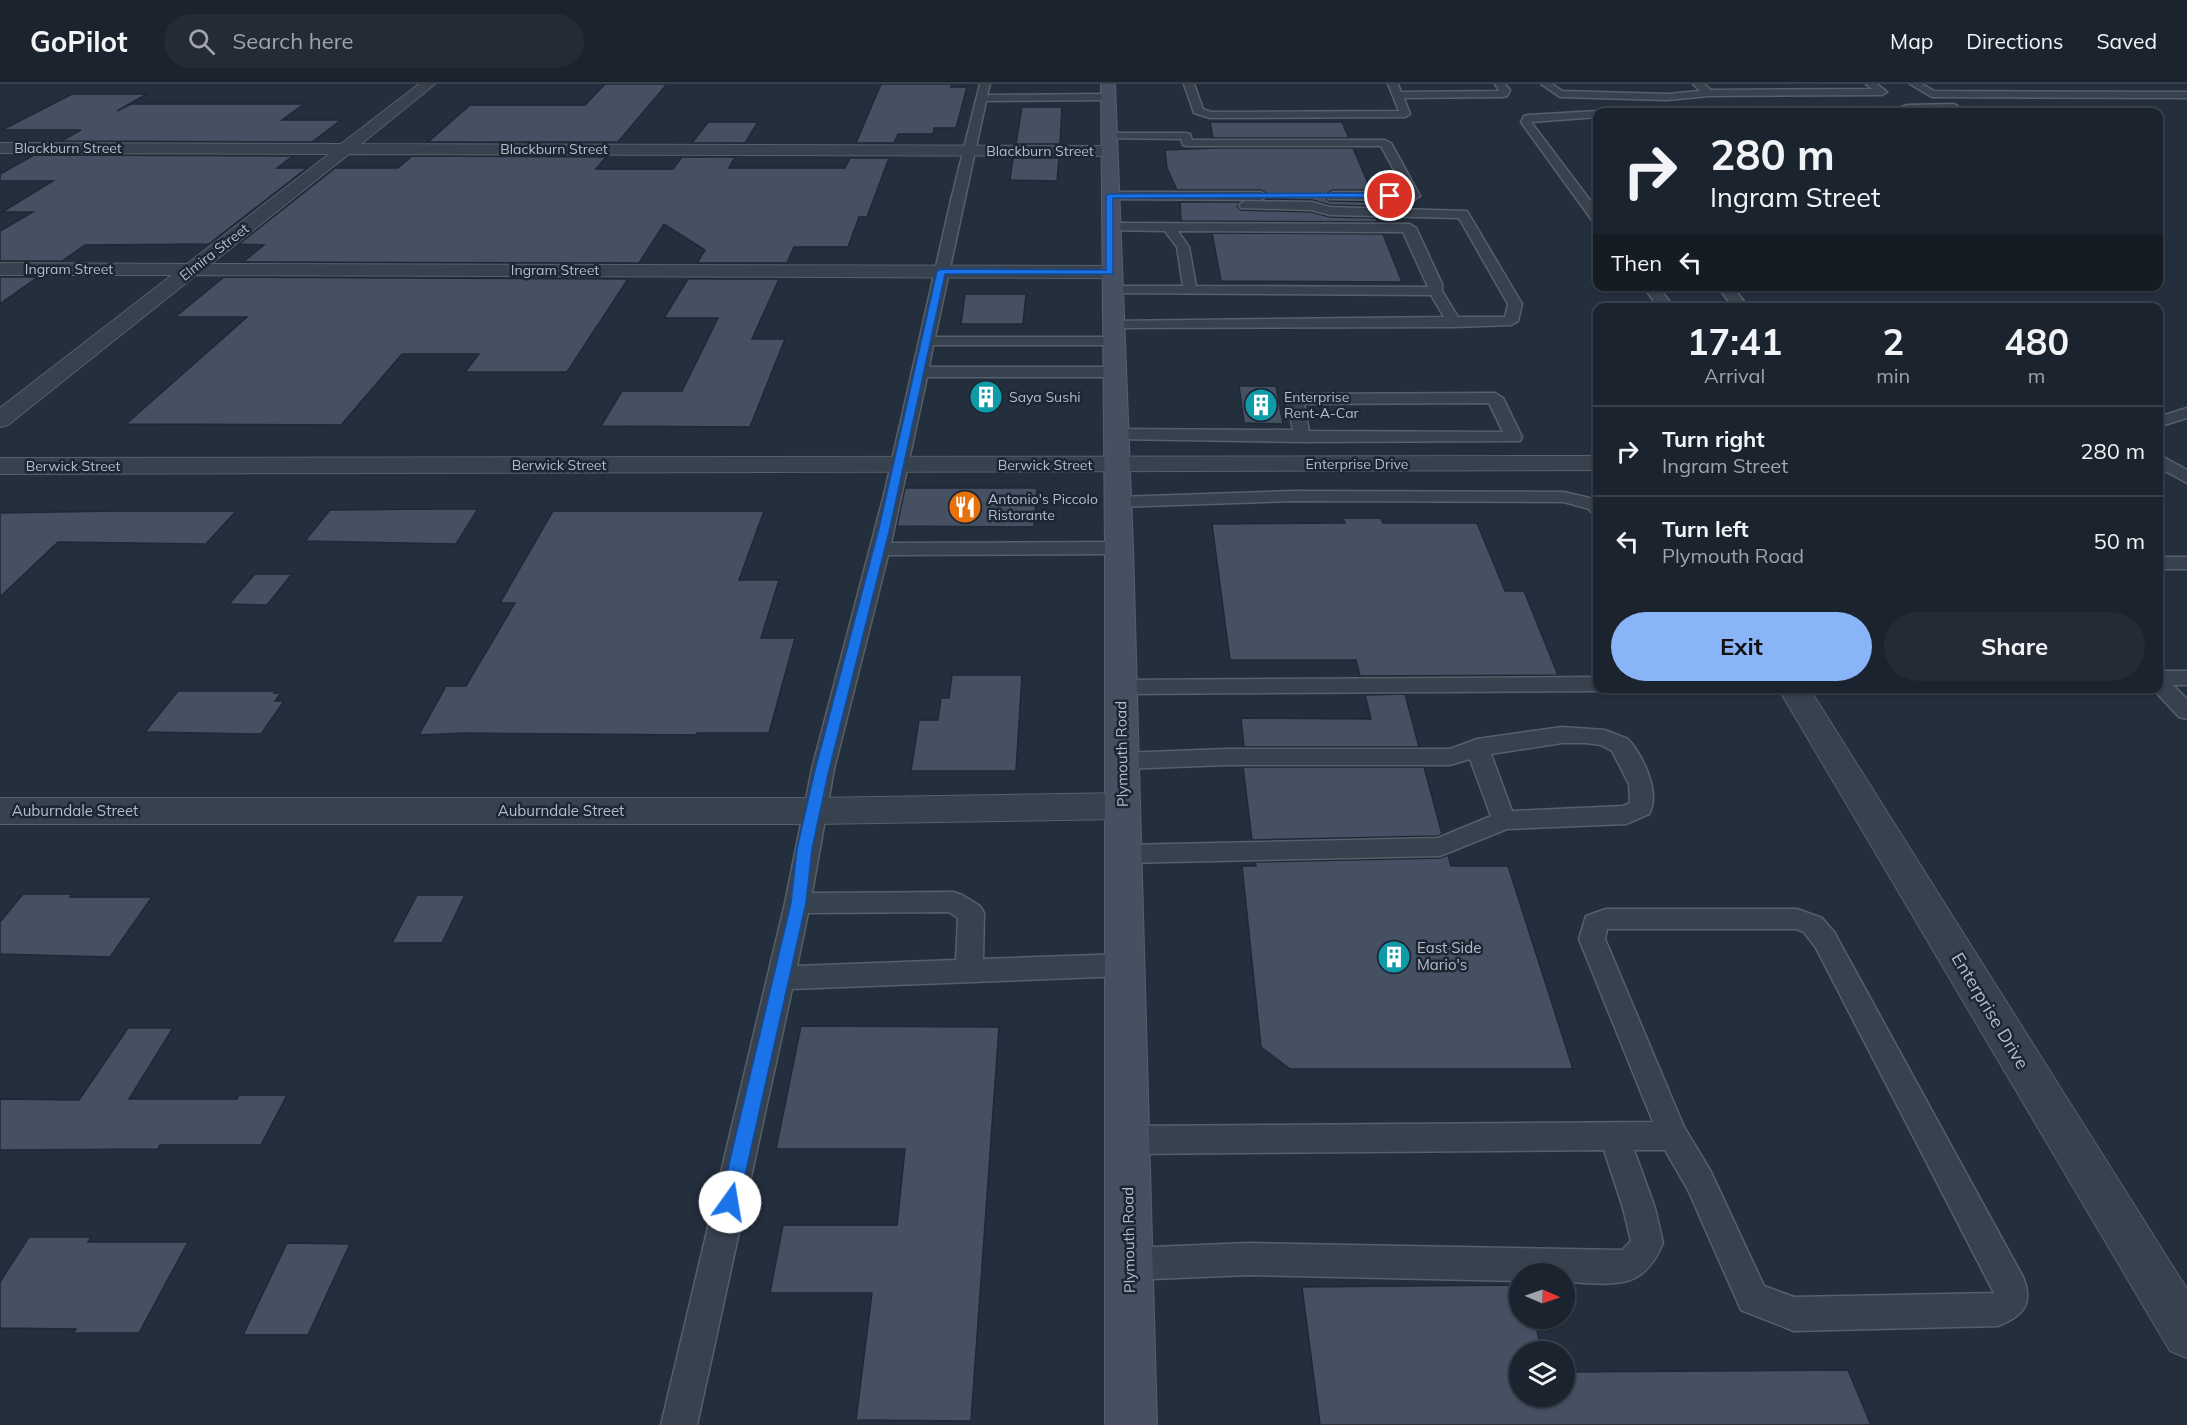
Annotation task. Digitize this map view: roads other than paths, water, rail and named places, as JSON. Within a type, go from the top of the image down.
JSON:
[{"type":"main road","name":"Plymouth Road","points":[[1108,91],[1119,548],[1131,1425]]},
{"type":"street","name":"Elmira Street","points":[[0,420],[428,84]]},
{"type":"street","name":"Blackburn Street","points":[[0,148],[968,150],[1111,146]]},
{"type":"street","name":"Ingram Street","points":[[0,269],[941,271],[1111,281]]},
{"type":"street","name":"Enterprise Drive","points":[[1117,449],[1593,463]]},
{"type":"street","name":"Berwick Street","points":[[0,466],[899,465],[1117,449]]},
{"type":"street","name":"Enterprise Drive","points":[[1796,693],[2187,1334]]},
{"type":"street","name":"Auburndale Street","points":[[0,810],[814,811],[1123,806]]},
{"type":"lane","points":[[1189,84],[1198,111],[1210,115],[1405,114],[1395,89],[1458,94],[1503,94],[1505,90],[1500,84]]},
{"type":"lane","points":[[1451,84],[1458,94]]},
{"type":"lane","points":[[1546,84],[1560,94],[1667,97],[1709,93],[1882,92],[1871,84]]},
{"type":"lane","points":[[1698,84],[1709,93]]},
{"type":"lane","points":[[1908,108],[1960,107],[1915,84]]},
{"type":"lane","points":[[679,1425],[798,903],[805,849],[821,774],[880,549],[983,90],[1052,98],[1108,91]]},
{"type":"lane","points":[[1932,94],[2187,95]]},
{"type":"lane","points":[[1593,114],[1528,118],[1526,122],[1593,211]]},
{"type":"lane","points":[[1110,209],[1414,196],[1385,143],[1187,143],[1186,136],[1111,146]]},
{"type":"lane","points":[[1179,148],[1389,148]]},
{"type":"lane","points":[[1110,209],[1213,205]]},
{"type":"lane","points":[[920,372],[1113,346],[1511,321],[1515,304],[1463,213],[1330,211],[1312,206],[1245,205]]},
{"type":"lane","points":[[1110,209],[1167,227],[1428,228]]},
{"type":"lane","points":[[1167,227],[1183,247],[1190,290]]},
{"type":"lane","points":[[1408,228],[1435,284],[1435,291],[1454,323]]},
{"type":"lane","points":[[1457,228],[1474,230]]},
{"type":"lane","points":[[1111,281],[1190,290],[1435,291]]},
{"type":"lane","points":[[1654,291],[1663,303]]},
{"type":"lane","points":[[1728,291],[1738,303]]},
{"type":"lane","points":[[926,341],[1113,346]]},
{"type":"lane","points":[[1117,449],[1302,436],[1514,436],[1495,398],[1295,399],[1302,436]]},
{"type":"lane","points":[[2163,420],[2187,413]]},
{"type":"lane","points":[[2163,462],[2187,478]]},
{"type":"lane","points":[[1118,502],[1293,496],[1564,497],[1593,504]]},
{"type":"lane","points":[[880,549],[1119,548]]},
{"type":"lane","points":[[2163,563],[2187,563]]},
{"type":"lane","points":[[2163,680],[2187,678]]},
{"type":"lane","points":[[1121,687],[1593,684]]},
{"type":"lane","points":[[2163,686],[2187,712]]},
{"type":"lane","points":[[1122,761],[1226,757],[1450,757],[1477,747],[1512,740],[1566,736],[1609,739],[1622,747],[1644,793],[1641,808],[1626,815],[1504,820],[1440,847],[1124,854]]},
{"type":"lane","points":[[1477,747],[1504,820]]},
{"type":"lane","points":[[798,903],[953,902],[971,913],[969,971]]},
{"type":"lane","points":[[1606,919],[1797,919],[1813,925],[1825,940],[2011,1289],[2010,1302],[1998,1310],[1794,1314],[1753,1298],[1699,1180],[1673,1136],[1592,939],[1595,923],[1606,919]]},
{"type":"lane","points":[[781,978],[1125,965]]},
{"type":"lane","points":[[1128,1140],[1673,1136]]},
{"type":"lane","points":[[1129,1264],[1249,1259],[1631,1266],[1641,1255],[1647,1243],[1639,1208],[1614,1137]]},
{"type":"place","name":"Saya Sushi","points":[[986,397]]},
{"type":"place","name":"Enterprise Rent-A-Car","points":[[1261,405]]},
{"type":"place","name":"Antonio's Piccolo Ristorante","points":[[965,507]]},
{"type":"place","name":"East Side Mario's","points":[[1394,957]]}]
